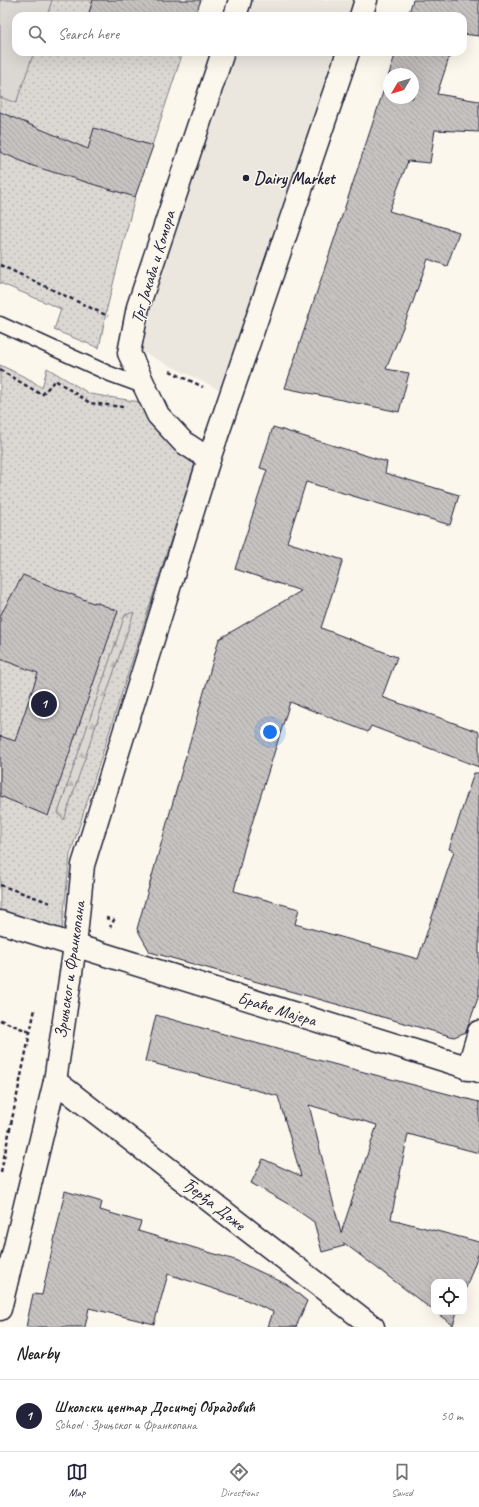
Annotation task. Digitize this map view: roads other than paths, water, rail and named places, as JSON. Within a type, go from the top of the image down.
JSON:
[{"type":"street","points":[[236,12],[240,0]]},
{"type":"street","points":[[362,12],[366,0]]},
{"type":"street","name":"Трг Јакаба и Комора","points":[[209,459],[183,442],[158,415],[143,386],[129,353],[138,307],[222,56]]},
{"type":"street","points":[[209,459],[347,56]]},
{"type":"street","name":"Зрињског и Франкопана","points":[[0,1309],[55,1081],[75,946],[83,865],[209,459]]},
{"type":"street","name":"Браће Мајера","points":[[0,922],[473,1070]]},
{"type":"street","points":[[473,1070],[479,1032]]},
{"type":"street","name":"Ђерђа Доже","points":[[55,1081],[374,1327]]},
{"type":"lane","points":[[0,324],[110,374],[143,386]]},
{"type":"place","name":"Dairy Market","points":[[246,178]]},
{"type":"place","name":"Школски центар Доситеј Обрадовић","points":[[44,704]]}]
